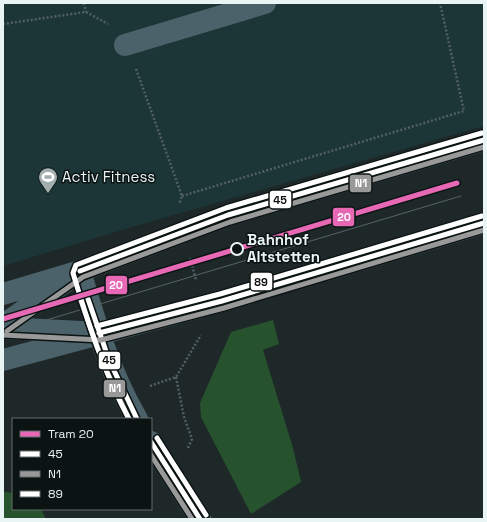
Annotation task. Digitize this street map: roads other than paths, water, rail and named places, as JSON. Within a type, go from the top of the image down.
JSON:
[{"type":"street","points":[[125,45],[265,3]]},
{"type":"street","points":[[3,294],[80,271],[228,215],[484,140]]},
{"type":"street","points":[[3,360],[222,301],[484,223]]},
{"type":"street","points":[[3,325],[80,271]]},
{"type":"street","points":[[80,271],[99,333],[123,395],[136,418]]},
{"type":"street","points":[[3,328],[99,333]]},
{"type":"street","points":[[152,444],[200,519]]},
{"type":"tram line","name":"20","points":[[3,319],[457,183]]},
{"type":"tram line","points":[[3,333],[461,196]]},
{"type":"place","name":"Activ Fitness","points":[[48,194]]},
{"type":"place","name":"Bahnhof Altstetten","points":[[237,249]]}]
